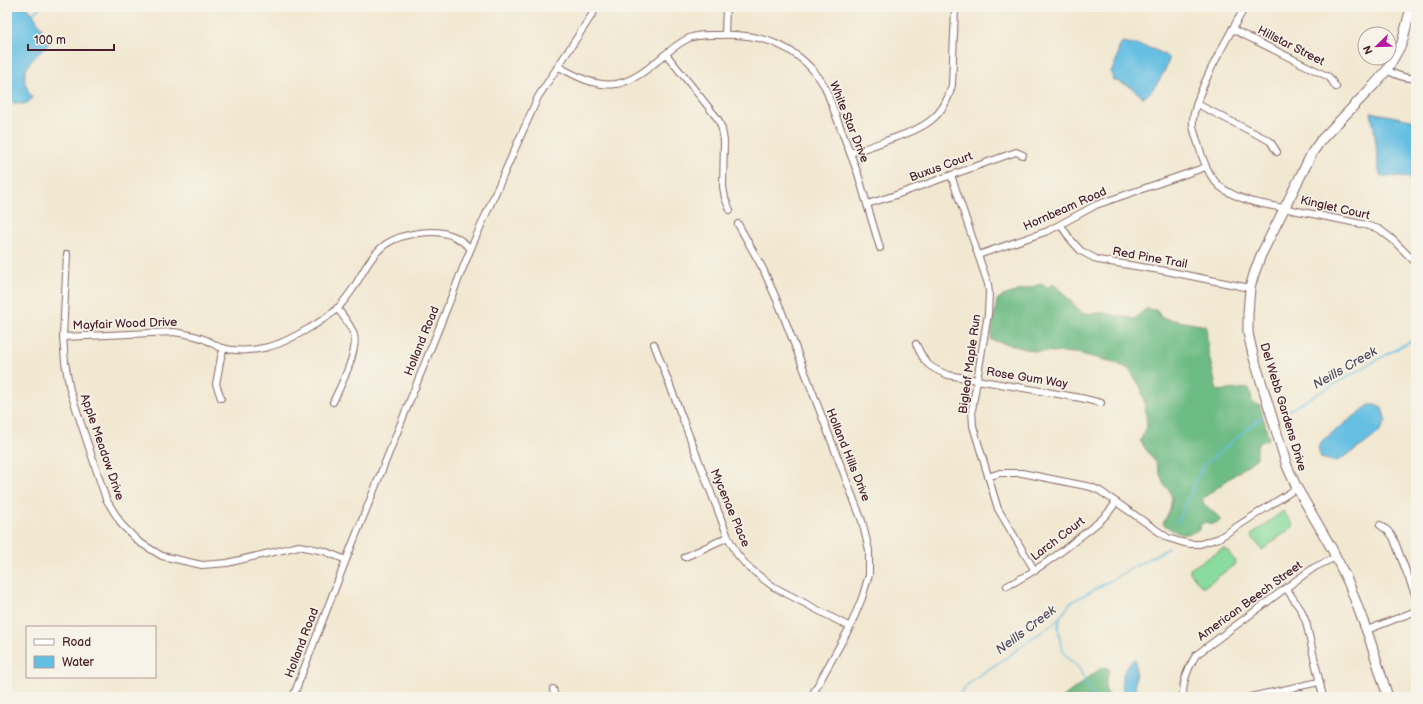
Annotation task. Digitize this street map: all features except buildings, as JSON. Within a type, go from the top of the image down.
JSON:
[{"type":"street","name":"Holland Road","points":[[293,697],[346,560],[471,248],[538,97],[597,7]]},
{"type":"street","points":[[725,34],[726,7]]},
{"type":"street","points":[[850,153],[914,131],[928,124],[945,106],[950,95],[952,85],[955,7]]},
{"type":"street","name":"Kinglet Court","points":[[1245,7],[1218,54],[1196,104],[1194,115],[1193,126],[1206,167],[1215,182],[1236,197],[1253,202],[1362,224],[1379,229],[1392,239],[1416,263]]},
{"type":"street","name":"Del Webb Gardens Drive","points":[[1388,697],[1367,630],[1351,589],[1336,557],[1297,488],[1287,466],[1253,355],[1248,333],[1248,313],[1250,288],[1261,255],[1312,153],[1321,140],[1387,70],[1402,43],[1411,7]]},
{"type":"street","name":"Hillstar Street","points":[[1232,29],[1329,78],[1336,87]]},
{"type":"street","name":"White Star Drive","points":[[559,67],[588,81],[602,84],[617,84],[636,76],[679,44],[698,35],[725,34],[766,40],[782,45],[811,67],[825,87],[850,153],[880,248]]},
{"type":"street","points":[[666,54],[718,119],[722,129],[724,142],[723,187],[725,198],[730,210]]},
{"type":"street","points":[[1387,70],[1404,78],[1416,78]]},
{"type":"street","points":[[1196,104],[1270,141],[1278,152]]},
{"type":"street","name":"Buxus Court","points":[[867,204],[951,176],[1016,152],[1023,155]]},
{"type":"street","name":"Hornbeam Road","points":[[978,255],[1048,231],[1096,205],[1206,167]]},
{"type":"street","name":"Bigleaf Maple Run","points":[[951,176],[988,284],[989,301],[972,410],[973,426],[998,509],[1035,571]]},
{"type":"street","name":"Holland Hills Drive","points":[[738,224],[763,269],[780,307],[862,521],[869,550],[869,575],[850,627],[810,697]]},
{"type":"street","name":"Red Pine Trail","points":[[1061,225],[1070,239],[1081,251],[1098,260],[1250,288]]},
{"type":"street","name":"Mayfair Wood Drive","points":[[63,337],[174,332],[207,340],[224,348],[242,350],[269,347],[294,336],[320,321],[337,308],[351,292],[365,268],[379,249],[396,238],[421,232],[438,232],[453,236],[471,248]]},
{"type":"street","name":"Apple Meadow Drive","points":[[67,254],[63,337],[65,362],[70,390],[100,484],[106,499],[122,526],[139,542],[162,556],[202,565],[227,563],[299,546],[324,551],[346,560]]},
{"type":"street","points":[[333,402],[339,391],[355,350],[355,335],[348,322],[337,308]]},
{"type":"street","name":"Mycenae Place","points":[[654,344],[728,537],[737,554],[748,566],[774,587],[850,627]]},
{"type":"street","name":"Rose Gum Way","points":[[916,344],[924,362],[935,370],[948,375],[1081,398],[1101,403]]},
{"type":"street","points":[[221,398],[216,384],[224,348]]},
{"type":"street","points":[[988,477],[1000,473],[1010,472],[1081,484],[1100,491],[1168,538],[1181,542],[1200,544],[1219,538],[1297,488]]},
{"type":"street","name":"Larch Court","points":[[1007,586],[1046,564],[1105,517],[1116,502]]},
{"type":"street","points":[[1380,525],[1388,531],[1392,537],[1416,597]]},
{"type":"street","points":[[684,557],[728,537]]},
{"type":"street","name":"American Beech Street","points":[[1184,697],[1184,680],[1196,655],[1315,567],[1336,557]]},
{"type":"street","points":[[1286,588],[1301,610],[1323,697]]},
{"type":"street","points":[[1367,630],[1416,611]]},
{"type":"street","points":[[1250,697],[1319,682]]},
{"type":"street","points":[[553,689],[555,697]]},
{"type":"green space","points":[[1041,284],[1047,287],[1054,284],[1083,314],[1104,313],[1134,319],[1146,309],[1156,310],[1162,318],[1206,326],[1208,351],[1217,391],[1249,388],[1252,402],[1260,406],[1269,439],[1257,444],[1257,458],[1202,499],[1204,504],[1220,518],[1220,521],[1211,525],[1206,522],[1201,524],[1199,530],[1188,534],[1177,533],[1163,524],[1170,509],[1172,498],[1169,490],[1164,485],[1156,463],[1140,441],[1147,427],[1145,404],[1140,386],[1129,369],[1113,362],[1077,353],[1034,351],[991,340],[997,300],[1004,296]]},
{"type":"green space","points":[[1283,511],[1294,526],[1262,550],[1251,535]]},
{"type":"green space","points":[[1222,549],[1226,549],[1235,561],[1234,565],[1204,587],[1201,586],[1190,572],[1190,569]]},
{"type":"green space","points":[[1105,667],[1109,669],[1105,687],[1111,697],[1063,697],[1100,669]]},
{"type":"water","points":[[7,7],[27,7],[33,14],[50,43],[32,61],[25,73],[27,88],[32,97],[28,103],[25,104],[7,101]]},
{"type":"water","points":[[1122,42],[1160,52],[1169,59],[1159,81],[1143,98],[1129,87],[1113,80],[1111,72]]},
{"type":"water","points":[[1371,112],[1416,121],[1416,178],[1380,175]]},
{"type":"water","points":[[1369,405],[1376,405],[1382,408],[1386,421],[1380,432],[1336,462],[1321,458],[1318,448],[1323,440]]},
{"type":"water","points":[[1134,659],[1136,661],[1135,697],[1126,697],[1122,687],[1122,676]]},
{"type":"waterway","points":[[32,15],[40,7]]},
{"type":"waterway","name":"Neills Creek","points":[[1282,414],[1416,338]]},
{"type":"waterway","name":"Neills Creek","points":[[1177,523],[1203,466],[1262,417]]},
{"type":"waterway","name":"Neills Creek","points":[[958,697],[975,678],[1003,660],[1054,623],[1063,614],[1070,603],[1168,548]]},
{"type":"waterway","points":[[1060,618],[1058,627],[1061,646],[1066,656],[1079,668],[1093,697]]}]
